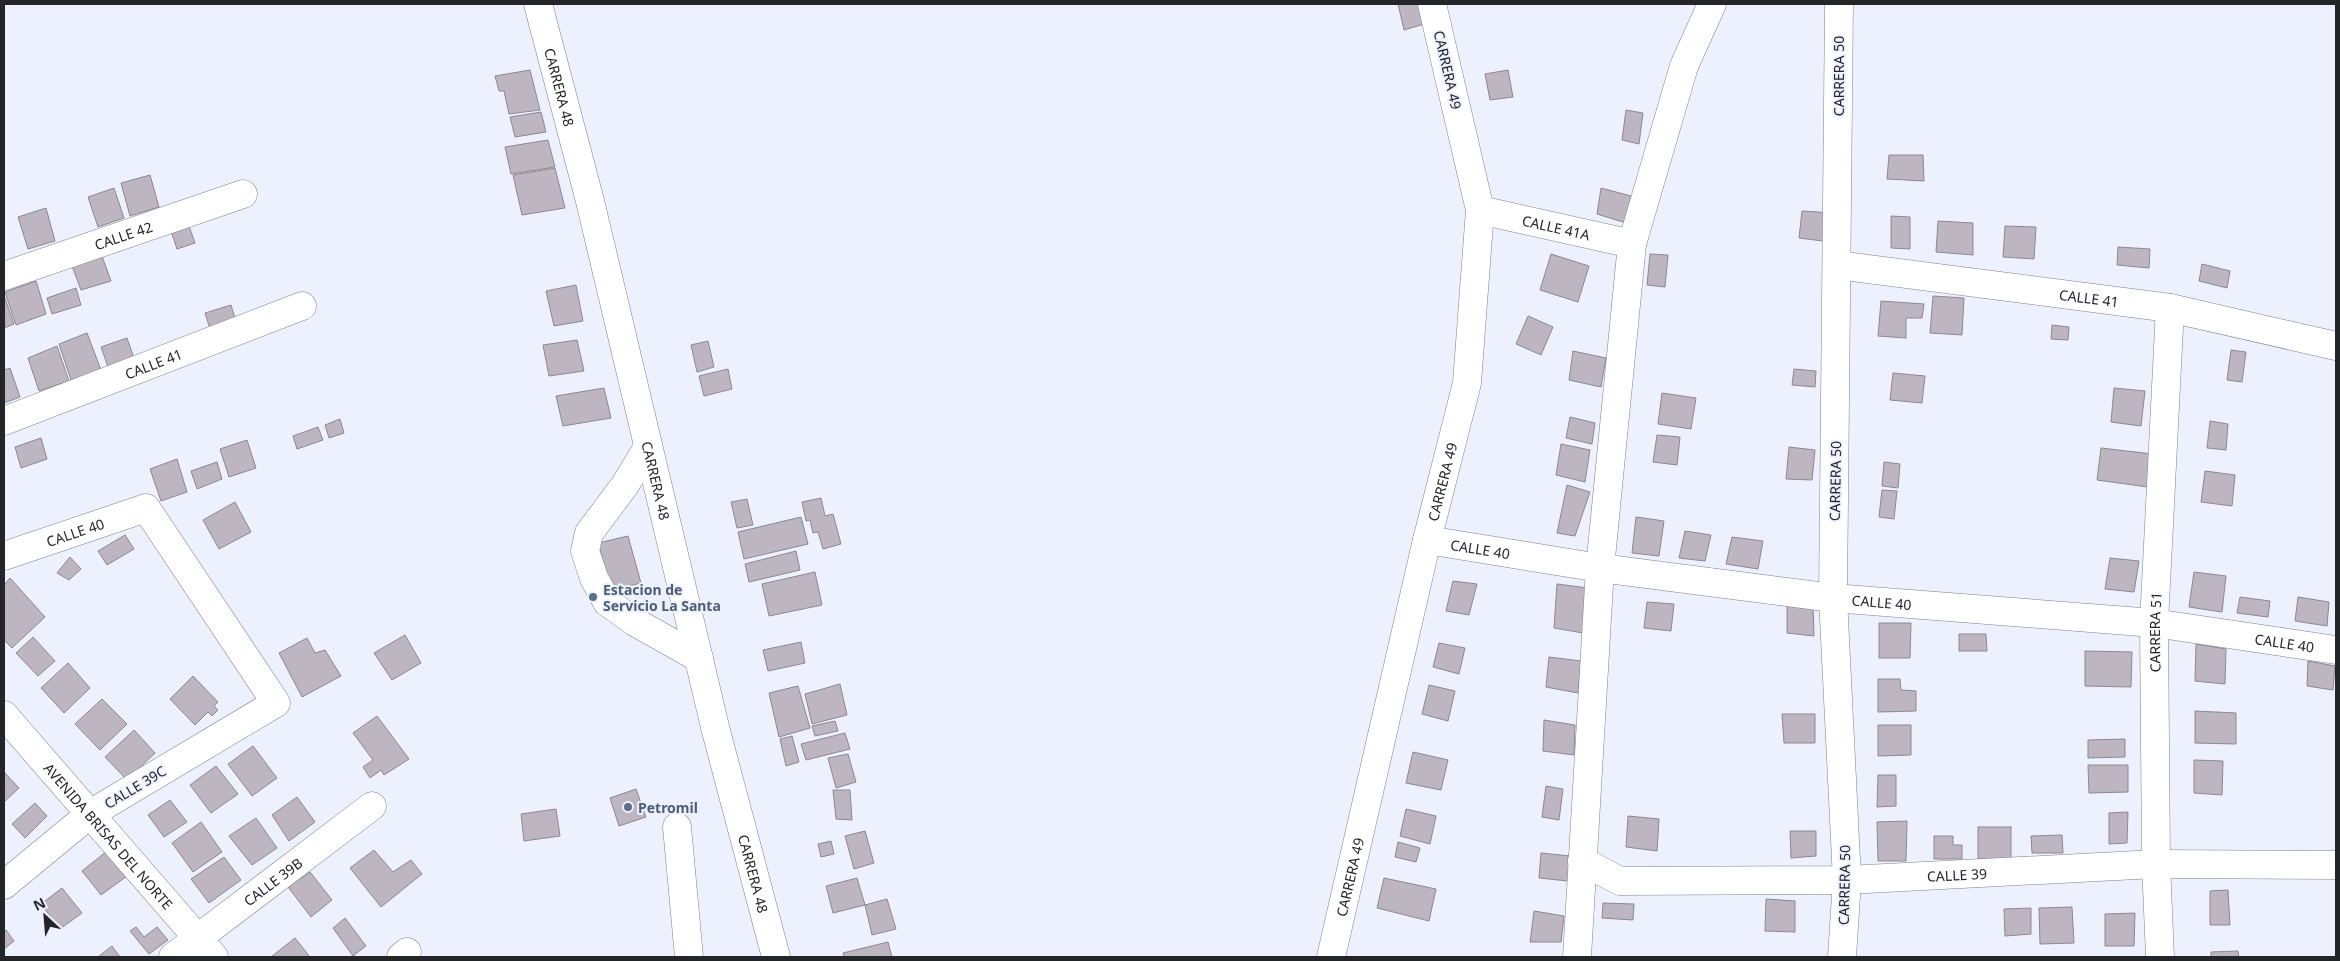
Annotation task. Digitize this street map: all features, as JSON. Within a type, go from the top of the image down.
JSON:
[{"type":"street","name":"CARRERA 48","points":[[538,4],[590,201],[716,731],[776,957]]},
{"type":"street","name":"CARRERA 49","points":[[1331,957],[1427,540],[1467,383],[1480,210],[1432,4]]},
{"type":"street","points":[[1577,957],[1600,568],[1632,244],[1684,66],[1712,4]]},
{"type":"street","name":"CARRERA 50","points":[[1839,4],[1834,598],[1847,880],[1842,957]]},
{"type":"street","name":"CALLE 42","points":[[4,276],[243,194]]},
{"type":"street","name":"CALLE 41A","points":[[1480,210],[1632,244]]},
{"type":"street","name":"CALLE 41","points":[[1837,265],[2170,308],[2336,346]]},
{"type":"street","name":"CALLE 41","points":[[4,420],[302,306]]},
{"type":"street","name":"CARRERA 51","points":[[2160,957],[2156,864],[2154,623],[2170,308]]},
{"type":"street","points":[[648,447],[626,485],[589,533],[584,551],[594,578],[607,602],[635,622],[699,658]]},
{"type":"street","name":"CALLE 40","points":[[4,556],[146,508],[276,703]]},
{"type":"street","name":"CALLE 40","points":[[1427,540],[1600,568],[1834,598],[2154,623],[2336,650]]},
{"type":"street","name":"CALLE 39C","points":[[4,885],[90,814],[276,703]]},
{"type":"street","name":"AVENIDA BRISAS DEL NORTE","points":[[6,722],[90,814],[206,948]]},
{"type":"street","name":"CALLE 39B","points":[[173,957],[206,948],[372,806]]},
{"type":"street","points":[[677,827],[688,957]]},
{"type":"street","name":"CALLE 39","points":[[1582,861],[1620,881],[1847,880],[2156,864],[2336,865]]},
{"type":"building","points":[[1398,4],[1427,4],[1431,22],[1404,30]]},
{"type":"building","points":[[530,70],[540,110],[509,114],[504,91],[499,91],[495,76]]},
{"type":"building","points":[[1508,70],[1513,97],[1490,100],[1485,74]]},
{"type":"building","points":[[1626,110],[1643,113],[1639,144],[1622,140]]},
{"type":"building","points":[[541,112],[546,132],[515,137],[510,117]]},
{"type":"building","points":[[548,140],[555,167],[511,174],[505,147]]},
{"type":"building","points":[[1889,155],[1923,155],[1924,181],[1887,179]]},
{"type":"building","points":[[555,168],[565,208],[522,215],[513,175]]},
{"type":"building","points":[[150,175],[159,207],[130,216],[121,183]]},
{"type":"building","points":[[114,188],[124,218],[98,227],[88,197]]},
{"type":"building","points":[[1601,188],[1631,196],[1626,223],[1597,214]]},
{"type":"building","points":[[46,208],[55,241],[28,249],[18,217]]},
{"type":"building","points":[[1802,211],[1834,213],[1831,242],[1799,238]]},
{"type":"building","points":[[1891,216],[1910,217],[1910,249],[1891,248]]},
{"type":"building","points":[[1938,221],[1973,223],[1973,255],[1936,252]]},
{"type":"building","points":[[189,226],[195,243],[177,249],[171,231]]},
{"type":"building","points":[[2005,226],[2036,227],[2034,259],[2003,257]]},
{"type":"building","points":[[2118,247],[2150,249],[2149,268],[2117,265]]},
{"type":"building","points":[[1551,254],[1589,266],[1578,302],[1540,290]]},
{"type":"building","points":[[1650,254],[1668,255],[1665,287],[1647,285]]},
{"type":"building","points":[[102,256],[111,281],[81,290],[72,266]]},
{"type":"building","points":[[2202,264],[2230,271],[2227,288],[2199,281]]},
{"type":"building","points":[[36,281],[46,314],[16,325],[5,292]]},
{"type":"building","points":[[576,285],[583,321],[554,326],[546,291]]},
{"type":"building","points":[[76,288],[81,305],[52,314],[47,298]]},
{"type":"building","points":[[4,295],[14,324],[4,328]]},
{"type":"building","points":[[1933,296],[1964,298],[1962,335],[1930,333]]},
{"type":"building","points":[[1881,301],[1924,304],[1922,318],[1906,318],[1906,338],[1878,336]]},
{"type":"building","points":[[231,305],[236,322],[211,332],[205,313]]},
{"type":"building","points":[[1528,316],[1553,327],[1541,355],[1516,344]]},
{"type":"building","points":[[2052,325],[2069,327],[2068,340],[2051,339]]},
{"type":"building","points":[[87,333],[101,370],[71,380],[59,344]]},
{"type":"building","points":[[127,338],[134,358],[108,367],[101,347]]},
{"type":"building","points":[[577,340],[584,371],[549,376],[543,345]]},
{"type":"building","points":[[708,341],[714,367],[697,372],[691,345]]},
{"type":"building","points":[[57,346],[69,381],[39,391],[28,358]]},
{"type":"building","points":[[2231,350],[2246,352],[2242,382],[2227,380]]},
{"type":"building","points":[[1573,351],[1606,358],[1601,387],[1569,380]]},
{"type":"building","points":[[10,368],[20,397],[4,403],[4,370]]},
{"type":"building","points":[[728,369],[732,389],[704,396],[699,376]]},
{"type":"building","points":[[1794,369],[1816,371],[1815,387],[1792,385]]},
{"type":"building","points":[[1893,373],[1925,376],[1922,403],[1890,400]]},
{"type":"building","points":[[604,388],[611,418],[563,426],[556,396]]},
{"type":"building","points":[[2114,388],[2145,391],[2141,426],[2111,422]]},
{"type":"building","points":[[1662,393],[1696,398],[1691,429],[1658,424]]},
{"type":"building","points":[[1570,417],[1595,423],[1592,444],[1566,438]]},
{"type":"building","points":[[340,419],[344,433],[329,438],[325,425]]},
{"type":"building","points":[[2210,421],[2228,424],[2226,450],[2207,448]]},
{"type":"building","points":[[318,427],[323,440],[297,449],[293,436]]},
{"type":"building","points":[[1657,435],[1680,437],[1677,465],[1653,462]]},
{"type":"building","points":[[41,438],[47,459],[21,468],[15,447]]},
{"type":"building","points":[[247,440],[256,468],[229,477],[220,449]]},
{"type":"building","points":[[1561,444],[1590,450],[1585,482],[1556,475]]},
{"type":"building","points":[[1789,447],[1815,450],[1812,480],[1786,479]]},
{"type":"building","points":[[2101,448],[2153,454],[2148,487],[2097,480]]},
{"type":"building","points":[[177,459],[187,492],[161,501],[150,469]]},
{"type":"building","points":[[217,462],[222,479],[197,489],[191,471]]},
{"type":"building","points":[[1884,462],[1900,464],[1898,488],[1882,486]]},
{"type":"building","points":[[2205,471],[2235,475],[2232,506],[2201,502]]},
{"type":"building","points":[[1567,485],[1590,492],[1575,536],[1557,533]]},
{"type":"building","points":[[1882,490],[1897,491],[1894,519],[1879,517]]},
{"type":"building","points":[[821,498],[825,516],[833,514],[841,544],[823,549],[818,532],[813,533],[810,520],[806,521],[802,502]]},
{"type":"building","points":[[747,499],[753,525],[737,528],[731,502]]},
{"type":"building","points":[[235,502],[251,532],[219,549],[203,520]]},
{"type":"building","points":[[801,517],[808,544],[744,559],[738,532]]},
{"type":"building","points":[[1636,517],[1664,521],[1659,556],[1632,553]]},
{"type":"building","points":[[1685,531],[1711,535],[1705,561],[1679,558]]},
{"type":"building","points":[[125,535],[134,549],[107,565],[98,551]]},
{"type":"building","points":[[628,536],[641,583],[611,590],[598,543]]},
{"type":"building","points":[[1732,537],[1763,541],[1758,569],[1726,564]]},
{"type":"building","points":[[796,551],[800,570],[749,582],[745,564]]},
{"type":"building","points":[[70,557],[81,569],[69,580],[57,573]]},
{"type":"building","points":[[2110,558],[2139,561],[2134,592],[2105,589]]},
{"type":"building","points":[[815,572],[822,605],[769,616],[762,584]]},
{"type":"building","points":[[2194,572],[2226,576],[2222,612],[2189,607]]},
{"type":"building","points":[[10,578],[45,617],[12,648],[4,640],[4,585]]},
{"type":"building","points":[[1453,581],[1477,584],[1469,615],[1446,611]]},
{"type":"building","points":[[1557,584],[1588,588],[1583,633],[1554,628]]},
{"type":"building","points":[[2240,597],[2270,601],[2268,617],[2237,613]]},
{"type":"building","points":[[2298,597],[2329,602],[2327,626],[2295,621]]},
{"type":"building","points":[[1647,602],[1674,604],[1671,631],[1644,628]]},
{"type":"building","points":[[1787,602],[1813,604],[1814,636],[1787,633]]},
{"type":"building","points":[[1879,623],[1911,623],[1910,658],[1879,658]]},
{"type":"building","points":[[1959,634],[1986,634],[1987,651],[1959,651]]},
{"type":"building","points":[[405,635],[421,663],[392,680],[374,653]]},
{"type":"building","points":[[33,637],[55,661],[38,676],[16,653]]},
{"type":"building","points":[[307,638],[315,653],[325,650],[341,676],[302,697],[279,653]]},
{"type":"building","points":[[801,642],[805,663],[768,671],[763,650]]},
{"type":"building","points":[[1439,643],[1465,648],[1459,674],[1433,667]]},
{"type":"building","points":[[2196,644],[2226,649],[2225,684],[2195,681]]},
{"type":"building","points":[[2085,651],[2132,652],[2131,687],[2085,686]]},
{"type":"building","points":[[1549,657],[1581,661],[1578,693],[1546,687]]},
{"type":"building","points":[[2308,661],[2335,666],[2333,690],[2307,686]]},
{"type":"building","points":[[68,663],[90,688],[64,713],[41,688]]},
{"type":"building","points":[[193,676],[218,702],[214,706],[218,710],[212,716],[208,712],[195,725],[170,699]]},
{"type":"building","points":[[1878,679],[1900,679],[1901,690],[1916,691],[1916,711],[1878,712]]},
{"type":"building","points":[[840,684],[847,715],[812,724],[805,694]]},
{"type":"building","points":[[1429,685],[1455,691],[1448,721],[1422,714]]},
{"type":"building","points":[[798,686],[810,728],[779,737],[769,693]]},
{"type":"building","points":[[102,699],[127,724],[100,750],[75,724]]},
{"type":"building","points":[[2195,711],[2236,713],[2236,744],[2195,743]]},
{"type":"building","points":[[1782,714],[1815,714],[1815,743],[1784,743]]},
{"type":"building","points":[[377,716],[409,759],[384,775],[381,770],[370,778],[363,767],[373,760],[353,733]]},
{"type":"building","points":[[1544,720],[1575,725],[1574,755],[1543,751]]},
{"type":"building","points":[[835,721],[838,731],[815,736],[812,726]]},
{"type":"building","points":[[1878,725],[1911,725],[1911,755],[1878,756]]},
{"type":"building","points":[[134,730],[155,753],[127,780],[105,757]]},
{"type":"building","points":[[845,733],[850,749],[806,760],[801,744]]},
{"type":"building","points":[[792,736],[799,762],[786,766],[780,739]]},
{"type":"building","points":[[2125,739],[2125,757],[2088,758],[2088,740]]},
{"type":"building","points":[[253,746],[277,778],[252,796],[228,764]]},
{"type":"building","points":[[1413,752],[1448,760],[1441,790],[1406,783]]},
{"type":"building","points":[[848,754],[856,782],[836,788],[828,758]]},
{"type":"building","points":[[2194,760],[2223,761],[2222,795],[2194,793]]},
{"type":"building","points":[[2088,765],[2128,765],[2128,792],[2089,793]]},
{"type":"building","points":[[216,766],[238,794],[211,813],[190,785]]},
{"type":"building","points":[[4,772],[19,788],[4,802]]},
{"type":"building","points":[[1878,775],[1896,775],[1896,806],[1877,807]]},
{"type":"building","points":[[1546,786],[1563,789],[1559,820],[1542,817]]},
{"type":"building","name":"Petromil","points":[[636,789],[646,817],[619,826],[610,798]]},
{"type":"building","points":[[833,790],[850,790],[852,820],[836,819]]},
{"type":"building","points":[[297,797],[315,822],[289,841],[272,815]]},
{"type":"building","points":[[170,800],[187,822],[164,837],[148,815]]},
{"type":"building","points":[[35,803],[47,816],[25,838],[12,824]]},
{"type":"building","points":[[556,809],[560,836],[524,841],[521,814]]},
{"type":"building","points":[[1406,809],[1436,816],[1430,844],[1400,836]]},
{"type":"building","points":[[2128,812],[2127,843],[2109,844],[2109,813]]},
{"type":"building","points":[[1628,816],[1659,819],[1657,851],[1626,847]]},
{"type":"building","points":[[256,818],[277,848],[252,865],[229,836]]},
{"type":"building","points":[[1907,821],[1906,861],[1878,861],[1877,822]]},
{"type":"building","points":[[201,822],[222,852],[193,872],[172,843]]},
{"type":"building","points":[[1978,827],[2011,827],[2011,859],[1978,859]]},
{"type":"building","points":[[865,831],[874,863],[854,869],[845,836]]},
{"type":"building","points":[[1790,831],[1816,831],[1816,856],[1791,858]]},
{"type":"building","points":[[2062,835],[2063,853],[2032,853],[2031,836]]},
{"type":"building","points":[[1934,836],[1953,836],[1953,845],[1962,845],[1962,859],[1934,859]]},
{"type":"building","points":[[831,841],[834,854],[821,857],[818,844]]},
{"type":"building","points":[[1398,842],[1420,848],[1416,862],[1395,857]]},
{"type":"building","points":[[374,850],[393,872],[411,860],[422,874],[381,907],[350,868]]},
{"type":"building","points":[[107,851],[127,876],[101,895],[82,871]]},
{"type":"building","points":[[1541,853],[1570,856],[1568,881],[1539,878]]},
{"type":"building","points":[[224,857],[241,880],[209,903],[191,879]]},
{"type":"building","points":[[310,872],[332,900],[311,917],[288,887]]},
{"type":"building","points":[[857,878],[865,905],[833,913],[826,886]]},
{"type":"building","points":[[1384,878],[1436,889],[1429,921],[1377,908]]},
{"type":"building","points":[[62,888],[82,913],[60,929],[41,904]]},
{"type":"building","points":[[2228,890],[2230,925],[2210,925],[2210,891]]},
{"type":"building","points":[[887,899],[896,929],[872,935],[865,905]]},
{"type":"building","points":[[1766,899],[1795,901],[1795,932],[1765,931]]},
{"type":"building","points":[[1603,903],[1634,904],[1633,920],[1602,918]]},
{"type":"building","points":[[2072,907],[2074,943],[2040,944],[2039,908]]},
{"type":"building","points":[[2031,908],[2031,934],[2005,936],[2004,909]]},
{"type":"building","points":[[1534,911],[1564,916],[1561,942],[1530,942]]},
{"type":"building","points":[[2135,913],[2134,946],[2105,946],[2105,914]]},
{"type":"building","points":[[345,918],[366,946],[353,956],[333,928]]},
{"type":"building","points":[[136,927],[144,937],[157,927],[168,940],[149,954],[130,931]]},
{"type":"building","points":[[6,930],[14,941],[4,949],[4,932]]},
{"type":"building","points":[[295,938],[310,957],[271,957]]},
{"type":"building","points":[[888,942],[892,957],[844,957],[843,953]]},
{"type":"building","points":[[112,946],[120,957],[98,957]]},
{"type":"building","points":[[2238,951],[2239,957],[2211,957],[2211,952]]},
{"type":"place","name":"Estacion de Servicio La Santa","points":[[593,597]]},
{"type":"place","name":"Petromil","points":[[628,807]]}]
